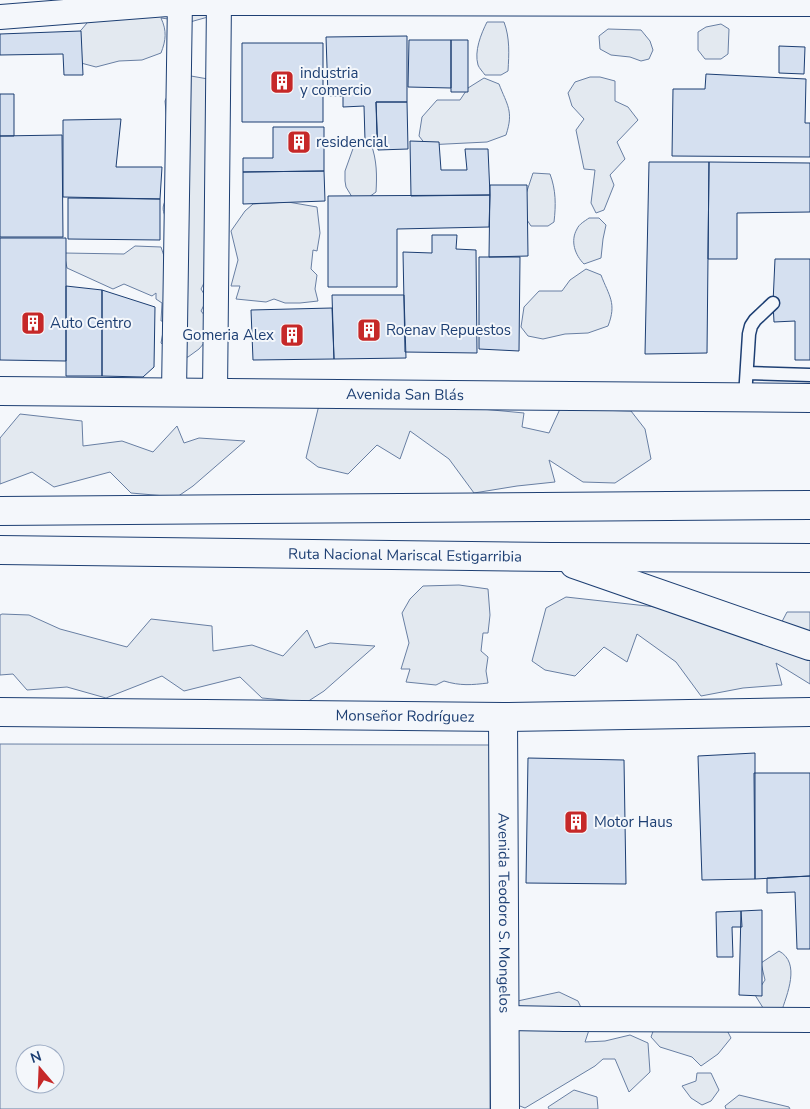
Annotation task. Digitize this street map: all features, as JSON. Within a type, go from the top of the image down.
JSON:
[{"type":"main road","name":"Avenida San Blás","points":[[0,391],[215,393],[746,385],[810,398]]},
{"type":"main road","points":[[749,505],[810,494]]},
{"type":"main road","points":[[0,511],[810,505]]},
{"type":"main road","name":"Ruta Nacional Mariscal Estigarribia","points":[[0,550],[551,557],[810,558]]},
{"type":"main road","points":[[551,557],[810,646]]},
{"type":"main road","name":"Monseñor Rodríguez","points":[[0,712],[504,717],[810,712]]},
{"type":"main road","name":"Avenida Teodoro S. Mongelos","points":[[504,717],[505,1109]]},
{"type":"street","points":[[174,392],[180,2]]},
{"type":"street","points":[[0,17],[180,2],[810,4]]},
{"type":"street","points":[[215,393],[219,2]]},
{"type":"street","points":[[504,1018],[810,1020]]},
{"type":"lane","points":[[773,303],[751,326],[748,334],[746,385],[810,375]]},
{"type":"shaded area","points":[[226,12],[190,22],[161,18],[165,36],[161,53],[142,60],[119,61],[96,67],[81,63],[77,35],[92,17]]},
{"type":"shaded area","points":[[487,22],[504,22],[506,28],[509,46],[508,71],[501,75],[485,75],[478,65],[480,37]]},
{"type":"shaded area","points":[[721,24],[729,29],[728,54],[721,59],[705,59],[698,50],[698,32],[706,27]]},
{"type":"shaded area","points":[[608,29],[641,30],[650,41],[653,50],[649,59],[641,61],[630,57],[611,55],[600,49],[599,36]]},
{"type":"shaded area","points":[[191,76],[208,79],[206,279],[201,289],[207,299],[201,311],[205,316],[205,342],[188,357],[177,359],[161,343],[163,332],[174,327],[176,321],[161,321],[162,303],[156,299],[156,293],[152,296],[124,284],[113,289],[67,268],[64,253],[124,254],[135,246],[161,247],[166,262],[169,234],[163,210],[168,196],[165,101],[170,90]]},
{"type":"shaded area","points":[[590,77],[600,77],[615,81],[615,101],[628,107],[638,120],[617,142],[625,159],[610,175],[614,185],[604,210],[596,213],[591,203],[595,170],[584,169],[576,130],[584,119],[572,106],[568,93],[575,82]]},
{"type":"shaded area","points":[[484,78],[499,84],[509,108],[506,135],[487,142],[426,145],[419,136],[422,117],[437,100],[460,100],[468,88]]},
{"type":"shaded area","points":[[355,143],[371,144],[373,150],[376,168],[376,192],[369,197],[352,197],[346,187],[345,171]]},
{"type":"shaded area","points":[[533,173],[550,174],[552,180],[555,216],[554,222],[548,226],[531,226],[525,217],[524,200]]},
{"type":"shaded area","points":[[288,202],[317,207],[320,233],[317,251],[313,250],[311,269],[317,275],[315,289],[318,301],[285,303],[274,299],[266,302],[236,299],[240,286],[231,286],[238,260],[231,231],[245,211],[253,204]]},
{"type":"shaded area","points":[[589,218],[599,218],[606,225],[601,258],[584,264],[574,248],[574,238],[578,227]]},
{"type":"shaded area","points":[[586,269],[601,275],[609,294],[612,311],[608,326],[588,333],[565,334],[543,339],[528,336],[521,327],[524,307],[539,291],[562,291],[570,280]]},
{"type":"shaded area","points":[[429,404],[524,413],[522,427],[549,433],[560,409],[631,411],[645,429],[651,459],[615,483],[583,482],[549,460],[555,482],[474,493],[449,459],[410,431],[400,459],[377,445],[348,474],[318,467],[306,458],[319,405]]},
{"type":"shaded area","points":[[20,414],[82,421],[83,446],[122,441],[153,452],[177,426],[184,443],[199,438],[245,441],[193,486],[177,497],[131,493],[110,472],[54,487],[32,472],[0,484],[0,438]]},
{"type":"shaded area","points":[[459,585],[488,589],[490,615],[488,633],[483,633],[481,651],[488,657],[486,671],[488,683],[466,685],[444,681],[436,685],[406,682],[410,669],[401,669],[409,643],[402,613],[410,599],[423,586]]},
{"type":"shaded area","points":[[566,597],[656,607],[775,635],[787,612],[810,612],[810,684],[776,663],[782,685],[743,688],[701,696],[676,662],[637,634],[627,662],[604,647],[575,676],[545,670],[532,661],[546,608]]},
{"type":"shaded area","points":[[0,615],[29,615],[60,629],[127,647],[151,619],[212,626],[213,651],[252,645],[283,656],[307,630],[315,648],[330,643],[375,646],[324,691],[307,702],[262,698],[240,677],[184,691],[162,676],[106,698],[67,687],[27,690],[13,674],[0,675]]},
{"type":"shaded area","points":[[0,744],[490,745],[490,1109],[0,1109]]},
{"type":"shaded area","points":[[779,951],[786,956],[791,971],[789,988],[781,1013],[765,1011],[755,995],[765,980],[761,963]]},
{"type":"shaded area","points":[[559,992],[578,1001],[590,1027],[585,1042],[605,1041],[630,1035],[648,1043],[650,1072],[629,1092],[615,1059],[603,1059],[595,1066],[525,1108],[502,1099],[513,1002]]},
{"type":"shaded area","points":[[718,1013],[731,1038],[718,1054],[701,1066],[692,1057],[660,1047],[651,1037],[655,1026]]},
{"type":"shaded area","points":[[697,1073],[711,1073],[719,1090],[711,1101],[702,1105],[691,1098],[682,1086],[696,1081]]},
{"type":"shaded area","points":[[574,1090],[597,1097],[598,1109],[549,1109],[548,1107]]},
{"type":"shaded area","points":[[739,1095],[789,1107],[790,1109],[726,1109],[725,1106]]},
{"type":"building","points":[[81,31],[83,75],[64,75],[63,54],[0,55],[0,34]]},
{"type":"building","points":[[407,36],[407,102],[376,102],[377,140],[365,140],[364,106],[343,107],[343,96],[328,96],[326,37]]},
{"type":"building","points":[[409,40],[451,40],[451,88],[408,87]]},
{"type":"building","points":[[451,40],[468,40],[468,92],[451,92]]},
{"type":"building","name":"industria y comercio","points":[[242,43],[323,43],[323,122],[242,122]]},
{"type":"building","points":[[779,46],[805,47],[804,74],[779,73]]},
{"type":"building","points":[[706,74],[806,79],[805,123],[810,123],[810,157],[672,156],[673,89],[705,89]]},
{"type":"building","points":[[0,94],[14,94],[14,136],[0,136]]},
{"type":"building","points":[[376,102],[407,102],[408,149],[378,150]]},
{"type":"building","points":[[121,119],[116,167],[162,167],[160,199],[63,197],[63,120]]},
{"type":"building","name":"residencial","points":[[273,127],[324,127],[324,171],[243,172],[243,158],[273,158]]},
{"type":"building","points":[[62,135],[63,237],[0,237],[0,136]]},
{"type":"building","points":[[410,141],[439,142],[441,170],[467,170],[465,149],[488,149],[490,195],[411,196]]},
{"type":"building","points":[[649,162],[709,162],[707,353],[645,354]]},
{"type":"building","points":[[709,162],[810,163],[810,212],[737,213],[737,259],[708,259]]},
{"type":"building","points":[[324,171],[325,201],[243,204],[243,172]]},
{"type":"building","points":[[490,185],[527,185],[528,256],[489,257]]},
{"type":"building","points":[[490,195],[489,227],[397,229],[397,287],[328,287],[328,196]]},
{"type":"building","points":[[68,198],[160,199],[160,240],[68,239]]},
{"type":"building","points":[[432,235],[457,235],[456,249],[476,250],[477,353],[405,352],[403,252],[432,253]]},
{"type":"building","name":"Auto Centro","points":[[0,238],[66,238],[66,361],[0,360]]},
{"type":"building","points":[[479,257],[520,257],[519,351],[479,349]]},
{"type":"building","points":[[775,259],[810,259],[810,360],[795,360],[795,321],[774,322]]},
{"type":"building","points":[[66,286],[102,290],[102,376],[66,376]]},
{"type":"building","points":[[102,290],[155,307],[154,367],[143,377],[102,376]]},
{"type":"building","name":"Roenav Repuestos","points":[[332,295],[404,295],[406,358],[334,359]]},
{"type":"building","name":"Gomeria Alex","points":[[332,308],[334,359],[253,360],[251,310]]},
{"type":"building","points":[[755,753],[755,879],[702,880],[698,756]]},
{"type":"building","name":"Motor Haus","points":[[528,758],[624,760],[626,884],[526,883]]},
{"type":"building","points":[[754,773],[810,773],[810,876],[755,879]]},
{"type":"building","points":[[810,876],[810,949],[797,949],[795,892],[767,893],[767,878]]},
{"type":"building","points":[[762,910],[762,996],[739,995],[741,911]]},
{"type":"building","points":[[741,911],[742,927],[732,927],[733,957],[717,957],[716,912]]},
{"type":"place","name":"industria y comercio","points":[[282,82]]},
{"type":"place","name":"residencial","points":[[299,142]]},
{"type":"place","name":"Auto Centro","points":[[33,323]]},
{"type":"place","name":"Roenav Repuestos","points":[[369,330]]},
{"type":"place","name":"Gomeria Alex","points":[[292,335]]},
{"type":"place","name":"Motor Haus","points":[[576,822]]}]
